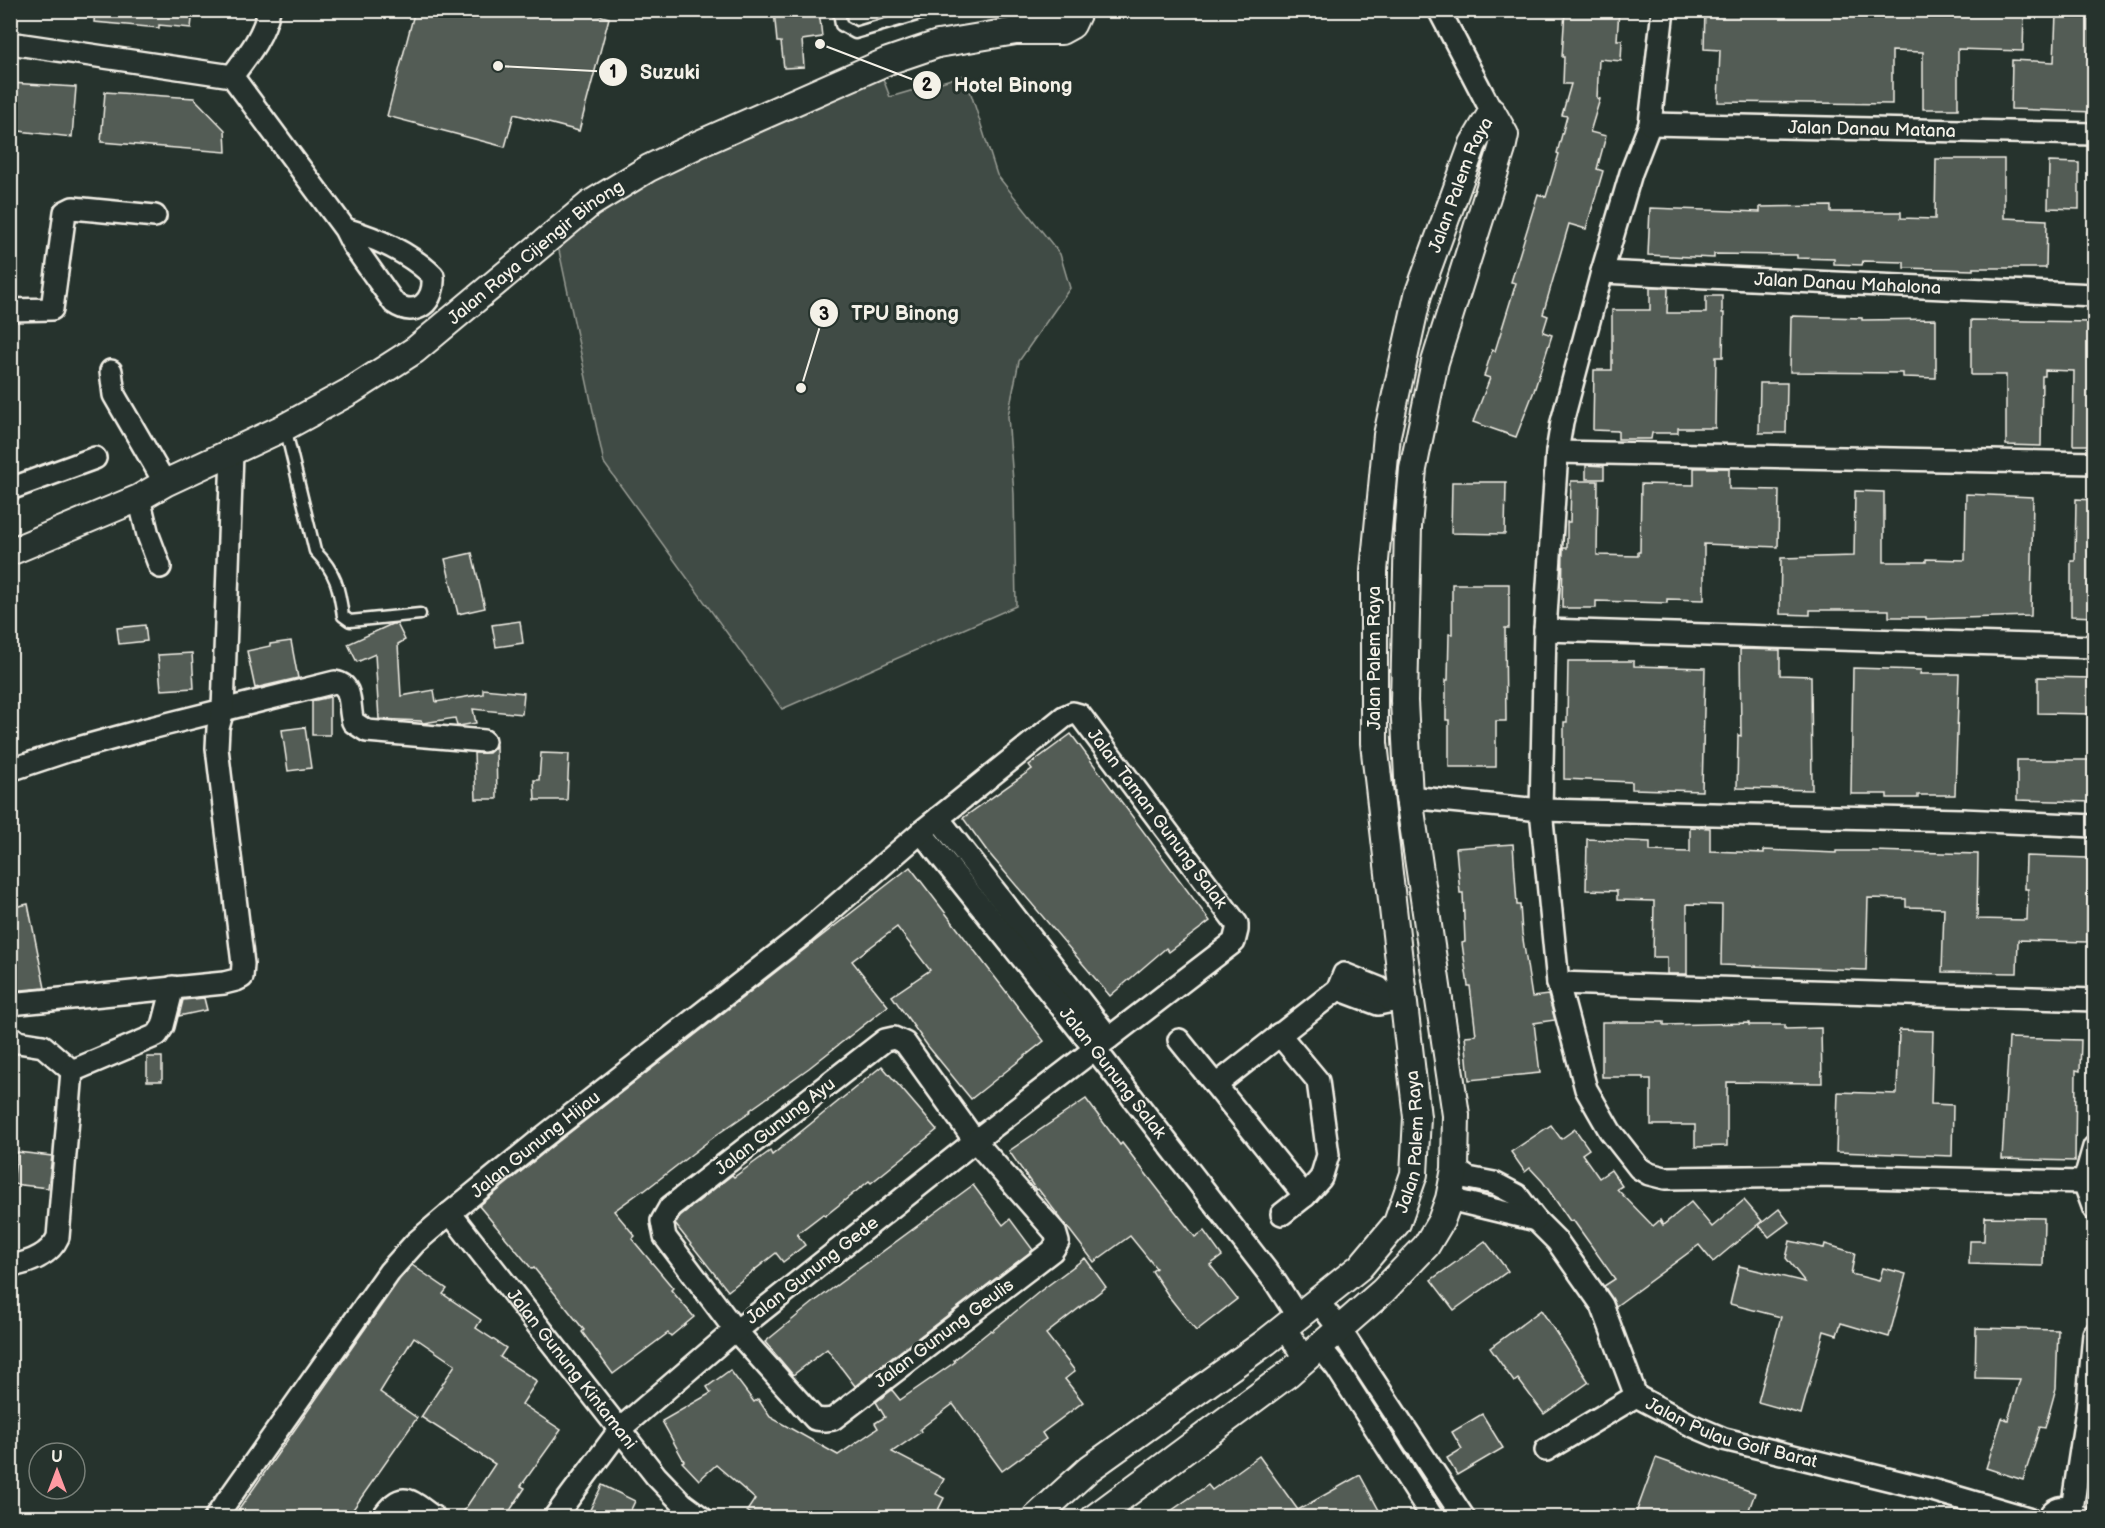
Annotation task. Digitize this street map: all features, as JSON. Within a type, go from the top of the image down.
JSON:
[{"type":"street","points":[[232,76],[258,42],[269,10]]},
{"type":"street","name":"Jalan Raya Cijengir Binong","points":[[10,552],[139,498],[165,483],[285,427],[351,391],[415,350],[590,204],[649,168],[888,61],[938,44],[1016,31],[1061,31],[1072,26],[1079,10]]},
{"type":"street","points":[[1439,10],[1492,112]]},
{"type":"street","points":[[1664,10],[1650,124],[1631,173],[1602,272],[1562,422],[1557,452],[1545,630],[1541,810],[1558,983],[1586,1089],[1610,1131],[1639,1168],[1665,1178],[1817,1176],[2084,1182]]},
{"type":"street","points":[[10,43],[232,76],[345,229]]},
{"type":"street","name":"Jalan Palem Raya","points":[[1035,1518],[1090,1468],[1291,1322],[1360,1266],[1397,1223],[1414,1174],[1417,1117],[1398,1000],[1374,743],[1374,571],[1387,435],[1418,295],[1473,144],[1492,112],[1505,135],[1435,362],[1413,469],[1408,527],[1404,701],[1409,797],[1456,1116],[1455,1169],[1449,1199],[1441,1221],[1426,1246],[1383,1291],[1312,1354],[1094,1518]]},
{"type":"street","name":"Jalan Danau Matana","points":[[1650,124],[2094,134]]},
{"type":"street","points":[[10,310],[52,309],[65,212],[73,208],[155,216]]},
{"type":"street","name":"Jalan Danau Mahalona","points":[[1602,272],[2094,295]]},
{"type":"street","points":[[111,371],[114,395],[165,483]]},
{"type":"street","points":[[1557,452],[2094,463]]},
{"type":"street","points":[[10,1004],[230,982],[242,974],[243,964],[217,748],[218,728],[223,710],[232,453]]},
{"type":"street","points":[[10,489],[95,458]]},
{"type":"street","points":[[139,498],[145,525],[160,567]]},
{"type":"street","points":[[1545,630],[2094,647]]},
{"type":"street","points":[[10,770],[67,751],[335,682],[344,685],[348,691],[349,712],[353,722],[367,731],[484,741]]},
{"type":"street","name":"Jalan Taman Gunung Salak","points":[[938,818],[1064,717],[1073,713],[1080,715],[1237,924],[1234,942],[1230,946],[1102,1043]]},
{"type":"street","points":[[1409,797],[1541,810],[1962,820],[2094,826]]},
{"type":"street","name":"Jalan Gunung Hijau","points":[[214,1518],[389,1272],[415,1243],[542,1138],[802,935],[938,818]]},
{"type":"street","name":"Jalan Gunung Salak","points":[[938,818],[1276,1282],[1291,1322],[1312,1354],[1337,1368],[1433,1518]]},
{"type":"street","name":"Jalan Gunung Salak","points":[[921,832],[1102,1043]]},
{"type":"street","points":[[1216,1085],[1341,981],[1378,1004],[1438,996]]},
{"type":"street","points":[[1558,983],[2094,1000]]},
{"type":"street","points":[[72,1071],[157,1035],[163,1026],[172,987]]},
{"type":"street","points":[[1279,1034],[1318,1081],[1328,1155],[1321,1178],[1305,1196],[1282,1214]]},
{"type":"street","points":[[10,1036],[18,1042],[43,1046],[72,1071]]},
{"type":"street","name":"Jalan Gunung Ayu","points":[[735,1330],[665,1237],[662,1221],[670,1207],[885,1040],[894,1038],[904,1043],[975,1141]]},
{"type":"street","points":[[1179,1040],[1305,1196]]},
{"type":"street","name":"Jalan Gunung Gede","points":[[554,1518],[621,1428],[735,1330],[1102,1043]]},
{"type":"street","points":[[10,1266],[24,1264],[38,1258],[55,1244],[58,1237],[72,1071]]},
{"type":"street","name":"Jalan Gunung Geulis","points":[[735,1330],[815,1419],[833,1419],[1052,1251],[1058,1242],[1055,1232],[975,1141]]},
{"type":"street","points":[[2094,1148],[2084,1182],[2094,1209]]},
{"type":"street","name":"Jalan Pulau Golf Barat","points":[[1455,1169],[1468,1178],[1499,1185],[1516,1195],[1557,1241],[1602,1305],[1636,1396],[1691,1425],[1724,1439],[1932,1490],[2028,1518]]},
{"type":"street","points":[[1449,1199],[1536,1220]]},
{"type":"street","name":"Jalan Gunung Kintamani","points":[[450,1213],[657,1476],[683,1504],[702,1518]]},
{"type":"street","points":[[1317,1300],[1339,1329],[1461,1511],[1440,1518]]},
{"type":"street","points":[[2075,1513],[2094,1334]]},
{"type":"street","points":[[1546,1450],[1636,1396]]},
{"type":"street","points":[[382,1518],[391,1504],[398,1500],[408,1500],[435,1518]]},
{"type":"street","points":[[2048,1518],[2056,1508],[2067,1507],[2075,1513]]},
{"type":"lane","points":[[839,10],[841,26],[855,33],[934,10]]},
{"type":"lane","points":[[285,427],[315,551],[324,560],[336,579],[343,616],[350,621],[420,614]]},
{"type":"shaded area","points":[[1030,11],[1058,11],[1053,24],[1025,23]]},
{"type":"shaded area","points":[[965,75],[997,175],[1060,254],[1070,288],[1019,361],[1008,416],[1014,494],[1016,606],[782,709],[604,463],[557,241],[620,194],[882,76],[890,97]]},
{"type":"shaded area","points":[[2094,1482],[2094,1517],[2085,1517]]},
{"type":"building","points":[[95,10],[193,10],[191,28],[159,25],[159,28],[94,22]]},
{"type":"building","points":[[415,10],[581,10],[609,18],[579,131],[514,114],[505,147],[387,116]]},
{"type":"building","points":[[774,10],[819,10],[822,37],[802,40],[804,67],[784,68],[781,42],[777,42]]},
{"type":"building","points":[[1565,10],[1619,10],[1617,40],[1622,40],[1621,61],[1599,59],[1597,98],[1600,99],[1590,132],[1606,136],[1597,169],[1603,171],[1586,229],[1569,224],[1543,314],[1548,316],[1543,332],[1552,335],[1516,437],[1473,422],[1490,378],[1484,376],[1492,350],[1495,351],[1516,283],[1511,282],[1538,194],[1546,197],[1559,154],[1557,153],[1567,116],[1562,115],[1571,84],[1563,84]]},
{"type":"building","points":[[1705,10],[2024,12],[2023,51],[1958,49],[1958,109],[1923,109],[1923,52],[1892,51],[1892,104],[1718,102],[1720,50],[1704,49]]},
{"type":"building","points":[[2056,14],[2094,15],[2094,112],[2011,109],[2012,60],[2054,62]]},
{"type":"building","points":[[10,83],[76,87],[72,137],[10,130]]},
{"type":"building","points":[[105,92],[194,98],[225,130],[226,152],[101,142]]},
{"type":"building","points":[[1936,159],[2004,159],[2004,218],[2047,220],[2046,268],[1973,268],[1973,270],[1904,268],[1904,262],[1863,261],[1862,265],[1834,264],[1834,259],[1797,258],[1797,255],[1714,254],[1714,258],[1648,255],[1650,208],[1760,212],[1760,207],[1831,206],[1831,212],[1901,212],[1901,218],[1935,219]]},
{"type":"building","points":[[2049,162],[2079,163],[2079,209],[2048,208]]},
{"type":"building","points":[[1650,288],[1668,288],[1667,313],[1706,313],[1706,296],[1722,296],[1723,357],[1716,357],[1715,428],[1678,428],[1678,433],[1652,433],[1651,439],[1618,439],[1618,431],[1593,430],[1594,370],[1612,370],[1612,310],[1650,310]]},
{"type":"building","points":[[1791,316],[1862,318],[1862,320],[1936,319],[1936,378],[1903,377],[1903,373],[1790,372]]},
{"type":"building","points":[[1971,320],[2094,322],[2094,445],[2073,445],[2074,371],[2045,370],[2045,376],[2042,376],[2041,446],[2006,445],[2006,375],[1971,375]]},
{"type":"building","points":[[1760,383],[1787,383],[1786,433],[1759,433]]},
{"type":"building","points":[[1586,465],[1604,466],[1604,479],[1586,479]]},
{"type":"building","points":[[1694,468],[1729,468],[1729,489],[1779,490],[1778,547],[1704,544],[1704,600],[1667,599],[1667,603],[1596,601],[1596,608],[1562,608],[1563,548],[1567,548],[1571,481],[1598,481],[1597,555],[1638,556],[1640,552],[1641,484],[1694,485]]},
{"type":"building","points":[[1452,482],[1506,482],[1505,534],[1451,533]]},
{"type":"building","points":[[1855,491],[1884,492],[1884,562],[1926,562],[1926,559],[1965,560],[1966,494],[2033,497],[2031,616],[1926,619],[1926,617],[1889,617],[1889,610],[1810,610],[1810,615],[1780,614],[1781,558],[1854,556]]},
{"type":"building","points":[[2076,499],[2094,500],[2094,617],[2071,616],[2071,561],[2075,561]]},
{"type":"building","points":[[472,553],[485,608],[458,614],[445,559]]},
{"type":"building","points":[[1452,584],[1509,584],[1509,628],[1505,628],[1506,721],[1496,721],[1496,767],[1449,767],[1446,680],[1448,680],[1449,634],[1452,634]]},
{"type":"building","points":[[520,621],[523,643],[496,647],[492,625]]},
{"type":"building","points":[[392,624],[397,624],[405,640],[398,644],[401,696],[434,690],[436,702],[483,694],[483,689],[524,693],[522,714],[473,709],[476,723],[459,726],[455,718],[423,723],[421,721],[379,719],[375,654],[357,662],[348,644]]},
{"type":"building","points":[[145,625],[147,641],[119,644],[117,628]]},
{"type":"building","points":[[291,641],[298,678],[255,688],[247,651]]},
{"type":"building","points":[[1740,649],[1780,650],[1780,675],[1811,676],[1812,790],[1737,788],[1738,735],[1741,736]]},
{"type":"building","points":[[192,653],[194,688],[161,690],[158,655]]},
{"type":"building","points":[[1568,661],[1634,661],[1634,666],[1705,668],[1702,791],[1632,789],[1632,782],[1564,779],[1564,722],[1567,722]]},
{"type":"building","points":[[1853,668],[1921,670],[1920,674],[1959,674],[1955,795],[1887,798],[1887,794],[1851,794]]},
{"type":"building","points":[[2038,677],[2094,678],[2094,714],[2038,713]]},
{"type":"building","points":[[330,697],[330,735],[312,735],[312,701]]},
{"type":"building","points":[[305,727],[311,768],[288,771],[282,730]]},
{"type":"building","points":[[1071,734],[1210,921],[1169,952],[1166,948],[1110,996],[987,851],[963,818],[1032,769],[1029,765]]},
{"type":"building","points":[[496,746],[497,799],[476,799],[474,753],[489,753]]},
{"type":"building","points":[[541,753],[569,754],[567,800],[535,800],[534,780],[539,780]]},
{"type":"building","points":[[2017,760],[2094,760],[2093,802],[2017,800]]},
{"type":"building","points":[[1690,827],[1710,828],[1710,851],[1764,853],[1764,850],[1836,853],[1836,851],[1873,851],[1978,854],[1977,919],[2027,920],[2026,856],[2088,858],[2087,942],[2018,940],[2017,973],[1942,972],[1944,908],[1906,907],[1906,899],[1868,898],[1866,970],[1721,965],[1722,905],[1687,904],[1687,974],[1667,974],[1667,957],[1653,957],[1654,901],[1617,900],[1617,891],[1586,890],[1587,839],[1650,842],[1650,851],[1690,852]]},
{"type":"building","points":[[1513,844],[1517,905],[1520,905],[1532,997],[1548,995],[1555,1020],[1534,1023],[1540,1073],[1469,1080],[1465,1036],[1476,1035],[1462,943],[1465,942],[1463,893],[1460,893],[1456,848]]},
{"type":"building","points":[[910,867],[1044,1041],[971,1099],[927,1045],[892,996],[930,970],[897,927],[852,961],[888,1006],[809,1068],[614,1211],[635,1236],[632,1239],[694,1317],[671,1336],[668,1333],[613,1374],[582,1332],[584,1330],[534,1268],[532,1269],[479,1206]]},
{"type":"building","points":[[28,904],[45,988],[10,991],[10,908]]},
{"type":"building","points":[[204,998],[207,1010],[179,1016],[183,1000]]},
{"type":"building","points":[[1602,1022],[1664,1022],[1664,1025],[1749,1023],[1749,1025],[1785,1025],[1785,1029],[1821,1028],[1822,1083],[1727,1082],[1727,1146],[1695,1147],[1695,1125],[1651,1125],[1651,1079],[1602,1077]]},
{"type":"building","points":[[1899,1030],[1933,1031],[1931,1104],[1953,1105],[1952,1156],[1836,1152],[1838,1092],[1897,1094]]},
{"type":"building","points":[[2009,1038],[2081,1040],[2080,1071],[2076,1070],[2075,1161],[2002,1159]]},
{"type":"building","points":[[147,1057],[162,1057],[162,1081],[147,1081]]},
{"type":"building","points":[[882,1066],[937,1130],[871,1183],[869,1181],[825,1216],[823,1214],[797,1234],[805,1245],[783,1262],[776,1253],[728,1291],[675,1224],[680,1216],[732,1175],[734,1177],[770,1151],[772,1155]]},
{"type":"building","points":[[1086,1099],[1120,1145],[1122,1143],[1195,1237],[1204,1231],[1222,1256],[1210,1265],[1237,1299],[1196,1331],[1152,1271],[1156,1268],[1130,1236],[1094,1262],[1038,1189],[1036,1190],[1009,1151]]},
{"type":"building","points":[[1551,1125],[1561,1139],[1575,1129],[1589,1149],[1582,1154],[1599,1178],[1611,1170],[1622,1186],[1617,1189],[1653,1226],[1660,1220],[1663,1225],[1691,1202],[1712,1227],[1744,1200],[1762,1221],[1713,1262],[1699,1245],[1616,1306],[1604,1286],[1615,1279],[1543,1182],[1530,1168],[1525,1172],[1511,1152]]},
{"type":"building","points":[[17,1152],[52,1156],[48,1188],[13,1184]]},
{"type":"building","points":[[973,1185],[1003,1225],[1010,1219],[1033,1250],[855,1386],[827,1349],[793,1375],[765,1342],[814,1302]]},
{"type":"building","points":[[1779,1209],[1789,1222],[1769,1237],[1759,1225]]},
{"type":"building","points":[[1985,1217],[2044,1218],[2043,1266],[1969,1264],[1970,1241],[1984,1241]]},
{"type":"building","points":[[1485,1241],[1508,1271],[1454,1310],[1431,1280]]},
{"type":"building","points":[[1790,1241],[1824,1248],[1825,1244],[1855,1253],[1851,1274],[1879,1281],[1883,1268],[1906,1274],[1889,1337],[1841,1323],[1837,1335],[1824,1331],[1801,1414],[1758,1402],[1781,1317],[1730,1304],[1739,1266],[1805,1282],[1786,1258]]},
{"type":"building","points":[[1085,1258],[1106,1287],[1046,1334],[1075,1371],[1065,1379],[1083,1402],[1042,1433],[1046,1439],[1002,1471],[953,1404],[920,1429],[921,1432],[892,1452],[944,1479],[936,1494],[944,1498],[934,1518],[757,1518],[747,1511],[755,1499],[716,1465],[699,1480],[682,1462],[684,1461],[662,1421],[711,1393],[707,1387],[730,1370],[754,1402],[758,1399],[770,1417],[838,1455],[878,1428],[875,1423],[885,1417],[876,1402],[892,1390],[900,1400],[955,1362],[954,1360],[991,1330]]},
{"type":"building","points":[[412,1265],[447,1289],[443,1294],[481,1320],[476,1328],[506,1348],[500,1357],[537,1381],[522,1404],[561,1430],[521,1486],[525,1488],[505,1518],[459,1518],[495,1464],[421,1417],[455,1365],[414,1337],[380,1392],[417,1418],[347,1518],[233,1518],[399,1280]]},
{"type":"building","points":[[1541,1310],[1589,1382],[1544,1414],[1518,1379],[1514,1382],[1490,1348]]},
{"type":"building","points":[[1976,1328],[2058,1330],[2056,1388],[2045,1428],[2040,1427],[2023,1480],[1986,1468],[2002,1418],[2008,1420],[2020,1379],[1975,1378]]},
{"type":"building","points":[[1482,1414],[1503,1448],[1457,1475],[1447,1458],[1462,1449],[1452,1432]]},
{"type":"building","points":[[1259,1456],[1298,1510],[1360,1475],[1380,1512],[1371,1518],[1161,1518],[1208,1485],[1212,1490]]},
{"type":"building","points":[[1656,1458],[1755,1493],[1746,1518],[1649,1518],[1636,1513]]},
{"type":"building","points":[[602,1485],[635,1501],[627,1518],[586,1518]]},
{"type":"place","name":"Hotel Binong","points":[[820,44]]},
{"type":"place","name":"Suzuki","points":[[498,66]]},
{"type":"place","name":"TPU Binong","points":[[801,388]]}]
